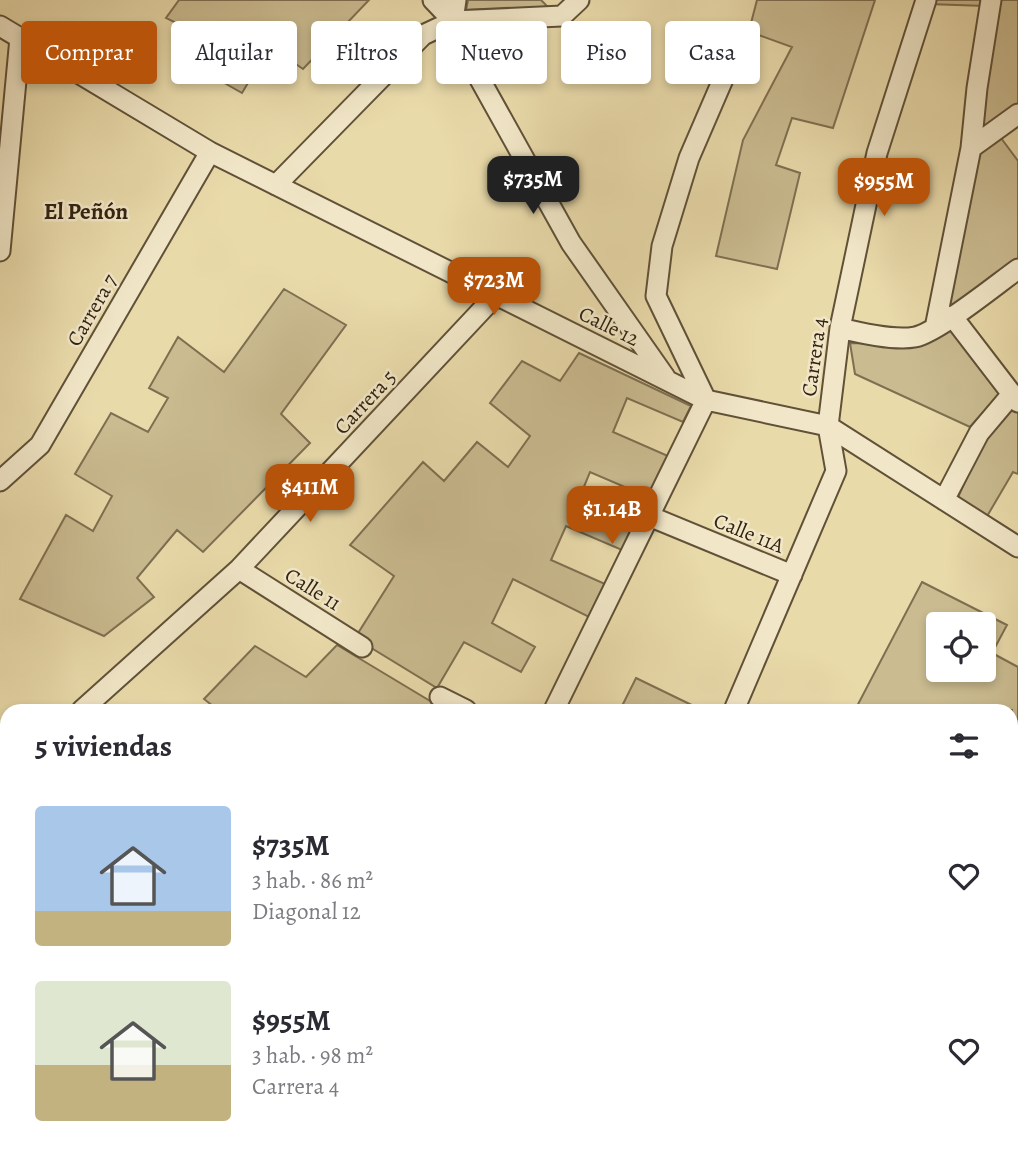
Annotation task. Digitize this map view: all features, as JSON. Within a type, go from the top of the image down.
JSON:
[{"type":"street","points":[[433,0],[453,21],[562,16],[579,0]]},
{"type":"street","points":[[453,21],[456,0]]},
{"type":"street","name":"Carrera 4","points":[[737,704],[836,471],[828,426],[840,328],[877,153],[926,0]]},
{"type":"street","points":[[935,328],[971,148],[991,0]]},
{"type":"street","name":"Calle 12","points":[[0,26],[210,152],[706,400],[828,426],[1018,547]]},
{"type":"street","points":[[276,185],[423,35],[436,29]]},
{"type":"street","points":[[0,251],[20,38]]},
{"type":"street","points":[[482,84],[571,243],[667,380]]},
{"type":"street","points":[[557,704],[706,400],[656,296],[663,246],[689,158],[721,84]]},
{"type":"street","points":[[971,148],[1018,114]]},
{"type":"street","name":"Carrera 7","points":[[0,481],[40,445],[210,152]]},
{"type":"street","points":[[840,328],[867,335],[915,337],[935,328],[1018,269]]},
{"type":"street","name":"Carrera 5","points":[[89,704],[239,569],[496,295]]},
{"type":"street","points":[[944,500],[979,433],[1015,398],[952,316]]},
{"type":"street","name":"Calle 11A","points":[[649,516],[792,575]]},
{"type":"street","name":"Calle 11","points":[[239,569],[362,647]]},
{"type":"street","points":[[440,697],[454,704]]},
{"type":"shaded area","points":[[179,0],[369,0],[349,21],[311,21],[311,61],[303,69],[297,65],[297,21],[172,21],[166,18]]},
{"type":"shaded area","points":[[468,0],[541,0],[548,7],[466,10]]},
{"type":"shaded area","points":[[757,0],[875,0],[833,128],[792,118],[776,165],[800,173],[777,269],[716,256],[743,140],[792,47],[760,36],[760,21],[752,21]]},
{"type":"shaded area","points":[[933,0],[986,0],[985,6],[929,4]]},
{"type":"shaded area","points":[[999,0],[1018,0],[1018,106],[979,134]]},
{"type":"shaded area","points":[[226,84],[247,84],[242,93]]},
{"type":"shaded area","points":[[1001,138],[1018,161],[1018,261],[941,317],[974,156]]},
{"type":"shaded area","points":[[284,289],[346,325],[281,414],[310,443],[203,552],[177,530],[137,578],[154,597],[104,636],[20,599],[66,515],[93,531],[112,496],[75,474],[111,413],[148,432],[168,398],[149,388],[178,337],[224,372]]},
{"type":"shaded area","points":[[947,327],[955,329],[1001,392],[970,427],[855,374],[850,343],[915,344]]},
{"type":"shaded area","points":[[579,353],[691,406],[683,422],[627,398],[613,432],[668,456],[648,497],[590,472],[576,506],[631,530],[622,550],[566,526],[551,560],[605,584],[589,617],[513,579],[492,623],[535,647],[521,672],[464,642],[437,688],[355,638],[394,576],[350,545],[423,462],[444,481],[477,442],[508,467],[530,436],[490,403],[522,361],[560,381]]},
{"type":"shaded area","points":[[1010,409],[1018,412],[1018,474],[1013,472],[986,518],[956,502],[987,437],[1002,415]]},
{"type":"shaded area","points":[[922,582],[981,612],[926,612],[926,682],[996,682],[996,655],[1018,667],[1018,704],[858,704]]},
{"type":"shaded area","points":[[996,619],[1007,625],[996,646]]},
{"type":"shaded area","points":[[337,645],[435,704],[210,704],[204,699],[255,646],[306,677]]},
{"type":"shaded area","points":[[636,678],[690,704],[623,704]]},
{"type":"district","name":"El Peñón","points":[[86,211]]}]
